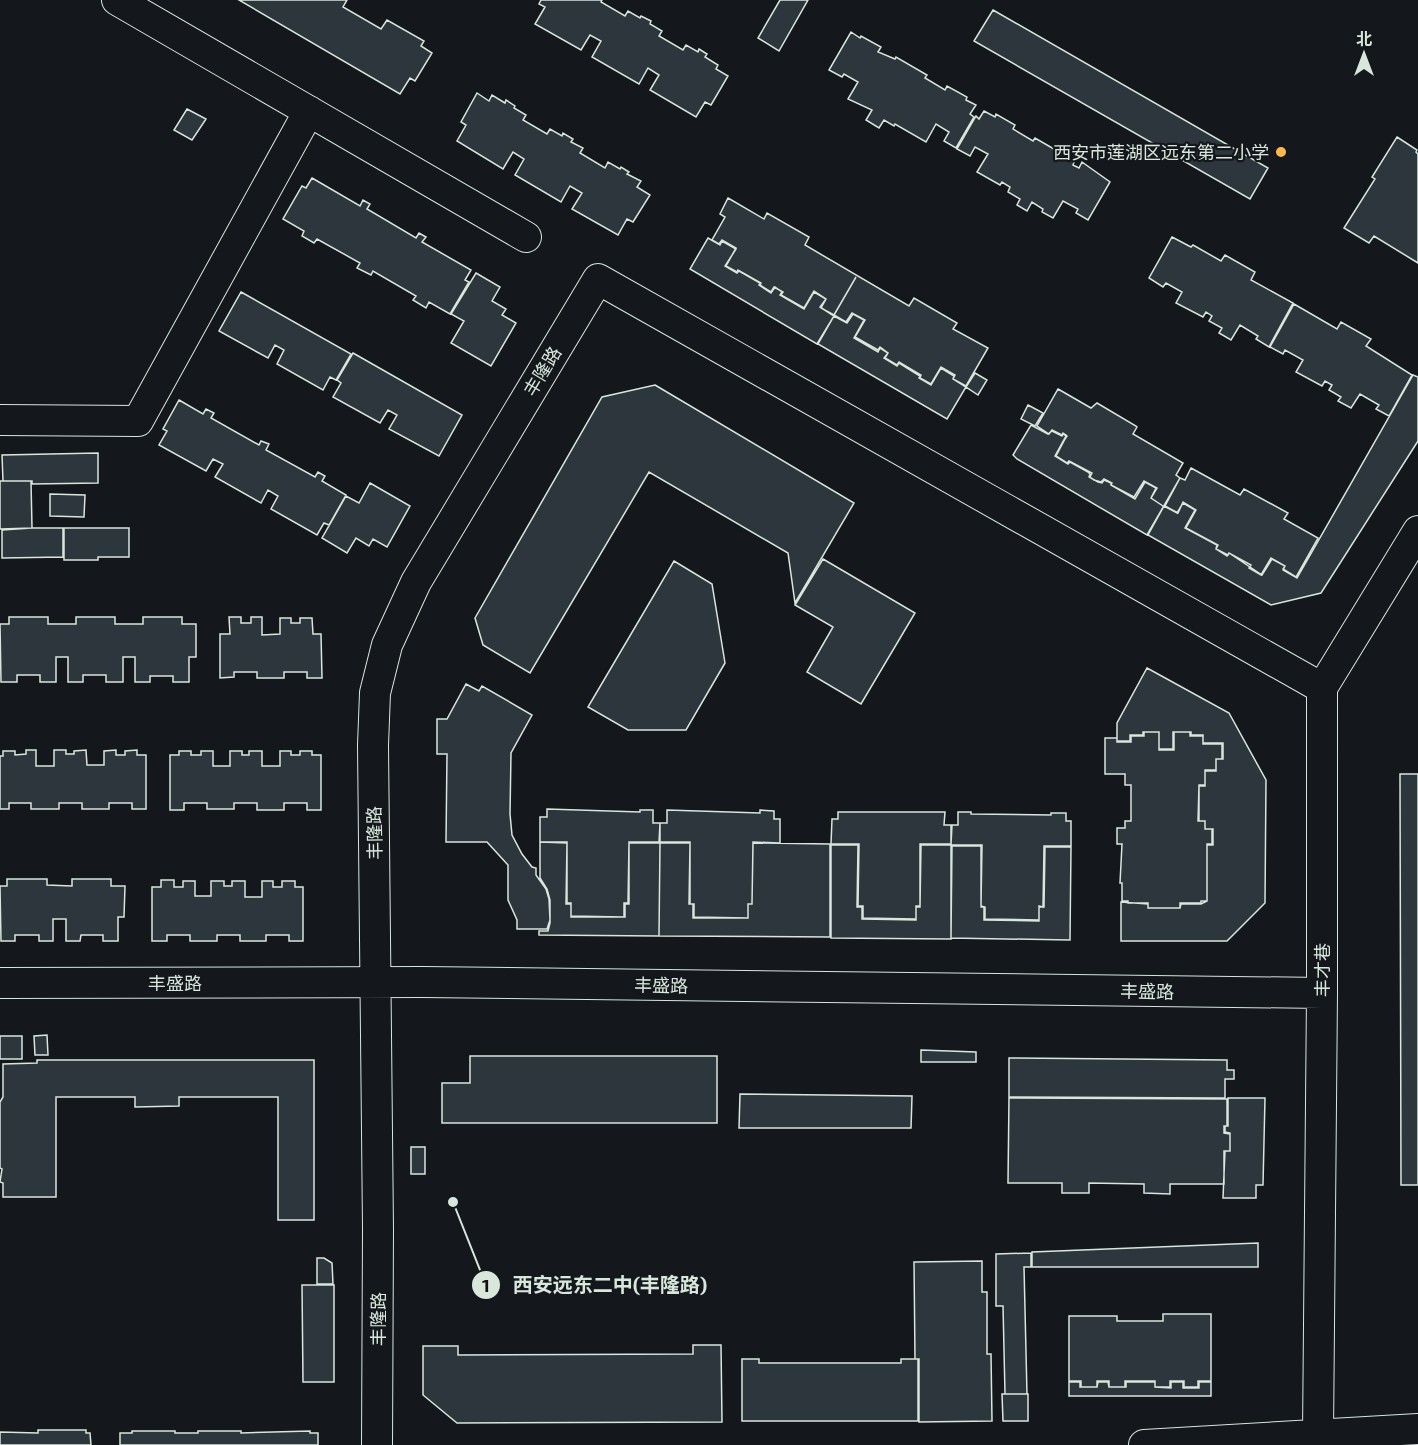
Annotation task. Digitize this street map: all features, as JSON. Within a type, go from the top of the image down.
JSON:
[{"type":"street","points":[[117,0],[526,237]]},
{"type":"street","points":[[0,420],[138,421],[309,111]]},
{"type":"street","name":"丰隆路","points":[[377,1445],[378,1217],[373,745],[375,693],[387,645],[416,582],[598,279],[1322,688]]},
{"type":"street","points":[[1322,688],[1418,531]]},
{"type":"street","name":"丰才巷","points":[[1318,1435],[1322,688]]},
{"type":"street","name":"丰盛路","points":[[0,983],[375,983],[1322,993]]},
{"type":"street","points":[[1144,1445],[1418,1429]]},
{"type":"building","points":[[239,0],[347,0],[343,7],[381,29],[387,20],[424,41],[421,46],[432,53],[415,81],[410,78],[400,94]]},
{"type":"building","points":[[541,0],[602,0],[601,2],[625,16],[628,11],[651,21],[650,24],[662,31],[659,36],[683,50],[686,45],[698,52],[699,49],[707,54],[705,57],[718,65],[716,69],[728,76],[711,105],[705,102],[696,117],[650,90],[659,75],[648,68],[639,84],[592,57],[601,41],[590,35],[581,50],[535,24],[545,7],[539,4]]},
{"type":"building","points":[[780,0],[808,0],[779,51],[758,38]]},
{"type":"building","points":[[993,10],[1268,168],[1250,199],[974,41]]},
{"type":"building","points":[[851,32],[881,47],[878,52],[895,59],[896,57],[927,75],[925,78],[945,90],[947,86],[976,105],[970,114],[974,117],[956,148],[944,141],[949,132],[936,124],[926,142],[895,124],[894,126],[884,120],[879,128],[866,120],[872,110],[848,99],[858,82],[844,74],[842,77],[829,70]]},
{"type":"building","points":[[477,93],[489,101],[492,95],[505,103],[506,100],[526,115],[523,120],[547,134],[550,129],[562,136],[563,133],[573,139],[571,142],[583,148],[580,153],[605,168],[608,162],[620,169],[621,167],[629,172],[627,174],[641,181],[637,187],[650,195],[633,222],[627,219],[618,235],[572,209],[582,193],[570,186],[561,202],[515,175],[524,159],[513,152],[503,169],[457,141],[466,125],[461,122]]},
{"type":"building","points":[[187,109],[206,119],[192,140],[174,130]]},
{"type":"building","points":[[984,111],[995,117],[996,114],[1015,125],[1013,129],[1033,141],[1035,138],[1066,156],[1074,162],[1073,165],[1079,168],[1082,162],[1110,182],[1088,220],[1076,213],[1078,209],[1063,201],[1053,218],[1042,212],[1043,209],[1032,202],[1027,211],[1017,205],[1020,199],[1008,192],[1010,187],[1002,182],[1000,185],[977,172],[988,154],[975,147],[970,156],[957,149],[976,116],[979,119]]},
{"type":"building","points":[[1397,137],[1417,150],[1418,154],[1418,263],[1374,236],[1369,243],[1344,228],[1375,179],[1372,177]]},
{"type":"building","points":[[312,178],[360,206],[363,200],[370,204],[367,209],[416,238],[419,233],[426,237],[422,242],[471,270],[465,280],[469,282],[450,314],[429,302],[426,308],[413,300],[416,296],[373,271],[371,275],[357,268],[360,263],[317,239],[314,243],[302,236],[304,231],[283,219],[302,186],[306,188]]},
{"type":"building","points":[[728,198],[764,219],[767,213],[809,237],[805,245],[909,306],[914,298],[957,323],[953,329],[988,348],[966,386],[953,379],[955,375],[941,367],[931,384],[899,362],[897,365],[885,358],[888,353],[880,347],[878,350],[855,337],[865,320],[852,313],[846,322],[821,308],[826,299],[814,291],[804,308],[781,295],[783,292],[774,287],[771,292],[760,285],[761,283],[726,266],[736,248],[722,240],[719,244],[712,240],[725,217],[720,214]]},
{"type":"building","points":[[1172,237],[1191,247],[1193,245],[1221,261],[1225,255],[1255,272],[1251,280],[1293,303],[1269,347],[1256,339],[1258,336],[1240,325],[1231,340],[1219,333],[1222,328],[1209,321],[1212,316],[1206,312],[1203,317],[1176,303],[1182,292],[1166,283],[1163,287],[1149,278]]},
{"type":"building","points":[[708,238],[720,245],[722,241],[736,249],[725,266],[760,283],[759,285],[771,293],[775,287],[782,292],[780,295],[804,309],[814,292],[826,299],[820,307],[834,316],[817,344],[690,269]]},
{"type":"building","points":[[476,273],[500,287],[492,301],[506,309],[502,315],[516,323],[491,366],[451,343],[464,321],[451,314]]},
{"type":"building","points":[[241,292],[351,354],[336,380],[330,377],[323,390],[277,364],[284,350],[275,345],[268,358],[219,331]]},
{"type":"building","points":[[1294,304],[1337,329],[1341,322],[1371,339],[1366,346],[1412,375],[1389,416],[1376,409],[1379,405],[1360,394],[1351,408],[1338,401],[1341,397],[1329,390],[1332,385],[1325,381],[1322,386],[1296,372],[1303,360],[1285,350],[1283,354],[1270,347]]},
{"type":"building","points":[[853,314],[864,320],[854,338],[878,352],[880,348],[888,353],[884,358],[897,366],[899,363],[931,385],[941,368],[966,387],[947,419],[818,344],[834,316],[847,323]]},
{"type":"building","points":[[353,353],[462,415],[439,456],[389,429],[397,415],[388,410],[380,423],[333,397],[341,383],[337,380]]},
{"type":"building","points":[[975,373],[987,380],[978,395],[966,387]]},
{"type":"building","points":[[1413,375],[1418,377],[1418,441],[1321,593],[1271,605],[1148,535],[1164,506],[1177,513],[1183,503],[1195,510],[1185,528],[1217,545],[1216,549],[1227,556],[1229,553],[1262,575],[1272,559],[1285,566],[1283,570],[1297,578]]},
{"type":"building","points":[[655,385],[854,503],[795,603],[788,553],[649,472],[530,673],[483,645],[475,618],[602,397]]},
{"type":"building","points":[[1058,389],[1091,408],[1097,403],[1136,426],[1133,434],[1183,463],[1176,475],[1180,478],[1147,535],[1013,455],[1031,425],[1048,434],[1037,426]],"holes":[[[1052,430],[1062,435],[1063,433],[1067,436],[1056,456],[1067,463],[1069,461],[1092,473],[1090,477],[1093,479],[1089,477],[1088,472],[1070,462],[1068,464],[1055,456],[1066,436],[1063,434],[1062,436],[1052,431],[1050,432]],[[1144,481],[1157,488],[1151,498],[1156,488],[1145,482],[1135,499],[1111,485],[1134,497]]]},
{"type":"building","points":[[179,400],[203,414],[206,409],[214,413],[211,418],[259,445],[261,441],[269,444],[266,450],[315,477],[318,472],[325,476],[322,481],[346,495],[329,525],[324,523],[317,535],[271,509],[278,496],[268,490],[261,503],[215,477],[223,464],[213,459],[206,471],[159,445],[167,431],[163,429]]},
{"type":"building","points":[[1028,405],[1043,413],[1035,426],[1021,419]]},
{"type":"building","points":[[98,453],[98,483],[32,484],[32,481],[3,481],[2,455]]},
{"type":"building","points":[[1191,468],[1240,495],[1244,489],[1288,513],[1284,519],[1318,538],[1296,577],[1283,569],[1285,566],[1271,558],[1261,575],[1249,568],[1251,565],[1216,549],[1218,545],[1186,528],[1196,510],[1183,502],[1178,513],[1165,506],[1180,478],[1185,480]]},
{"type":"building","points":[[0,481],[31,481],[32,528],[0,529]]},
{"type":"building","points":[[370,483],[410,506],[387,547],[373,539],[369,546],[356,538],[347,553],[322,538],[346,496],[359,503]]},
{"type":"building","points":[[50,494],[85,495],[84,517],[50,516]]},
{"type":"building","points":[[63,528],[63,557],[2,558],[2,530]]},
{"type":"building","points":[[64,528],[129,528],[129,557],[64,560]]},
{"type":"building","points":[[823,559],[915,613],[861,704],[807,672],[833,627],[795,605]]},
{"type":"building","points":[[674,561],[712,584],[725,663],[686,730],[628,730],[588,707]]},
{"type":"building","points":[[9,617],[48,617],[48,624],[76,624],[76,617],[115,617],[115,624],[143,624],[143,617],[182,617],[182,624],[196,624],[196,657],[189,657],[189,682],[173,682],[173,676],[150,676],[150,682],[135,682],[135,657],[123,657],[123,682],[106,682],[106,675],[83,675],[83,682],[68,682],[68,657],[56,657],[56,682],[40,682],[40,675],[17,675],[17,682],[1,682],[0,624],[9,624]]},
{"type":"building","points":[[229,617],[241,617],[241,623],[251,623],[251,617],[262,617],[262,635],[280,634],[280,618],[291,618],[291,623],[300,623],[300,618],[312,618],[313,634],[321,634],[322,678],[307,678],[307,672],[284,672],[284,678],[257,678],[257,672],[234,672],[234,677],[220,678],[220,634],[230,634]]},
{"type":"building","points":[[1147,668],[1229,713],[1266,780],[1265,903],[1227,941],[1121,941],[1121,902],[1148,904],[1148,908],[1180,908],[1181,904],[1201,904],[1207,901],[1207,845],[1213,845],[1213,829],[1205,829],[1205,821],[1199,821],[1199,786],[1205,786],[1205,771],[1216,771],[1216,759],[1223,759],[1223,743],[1203,743],[1203,735],[1191,735],[1191,732],[1173,732],[1173,749],[1159,749],[1159,732],[1143,732],[1143,735],[1130,735],[1130,741],[1117,741],[1117,723]]},
{"type":"building","points":[[466,684],[479,691],[482,686],[532,715],[511,753],[510,814],[512,835],[522,854],[532,867],[536,868],[536,875],[546,889],[550,920],[547,929],[517,929],[517,920],[508,900],[508,865],[487,842],[446,842],[447,754],[437,754],[437,719],[447,719]]},
{"type":"building","points":[[1144,732],[1159,732],[1159,750],[1174,750],[1174,732],[1190,732],[1190,736],[1203,736],[1203,744],[1222,744],[1222,759],[1216,759],[1216,770],[1205,770],[1205,785],[1199,785],[1198,821],[1205,821],[1205,829],[1212,829],[1212,844],[1207,844],[1207,901],[1180,903],[1180,908],[1148,908],[1148,903],[1122,901],[1122,883],[1120,883],[1122,844],[1117,844],[1117,828],[1125,828],[1125,821],[1131,821],[1131,785],[1125,785],[1125,774],[1105,774],[1105,738],[1117,738],[1117,742],[1131,742],[1131,736],[1144,736]]},
{"type":"building","points":[[26,750],[36,750],[36,766],[54,766],[54,750],[66,750],[66,754],[74,754],[74,751],[86,750],[87,765],[104,765],[104,751],[116,750],[116,755],[125,755],[125,751],[137,750],[137,755],[146,755],[146,809],[132,809],[132,803],[109,803],[109,809],[82,809],[82,803],[59,803],[59,809],[31,809],[31,803],[9,803],[9,809],[0,809],[0,756],[3,756],[3,751],[15,751],[15,755],[26,754]]},
{"type":"building","points":[[179,751],[191,751],[191,755],[201,755],[201,751],[213,751],[213,766],[230,766],[230,751],[242,751],[242,755],[249,755],[249,751],[262,751],[262,766],[280,766],[280,751],[291,751],[291,755],[300,755],[300,751],[312,751],[312,755],[321,755],[321,810],[307,810],[307,803],[284,803],[284,810],[257,810],[257,803],[234,803],[234,809],[207,809],[207,803],[184,803],[184,810],[170,810],[170,755],[179,755]]},
{"type":"building","points":[[1400,774],[1418,774],[1418,1185],[1401,1185]]},
{"type":"building","points":[[547,809],[640,812],[640,810],[653,810],[653,823],[660,823],[659,842],[629,842],[628,903],[624,903],[624,917],[571,916],[571,903],[567,903],[567,842],[540,842],[540,817],[547,817]]},
{"type":"building","points":[[667,810],[760,813],[760,810],[774,811],[774,819],[780,819],[780,843],[753,842],[752,904],[748,904],[748,918],[694,917],[694,904],[690,904],[690,842],[660,842],[660,823],[667,823]]},
{"type":"building","points":[[838,812],[945,812],[944,825],[951,825],[951,844],[920,844],[920,906],[916,906],[916,919],[863,918],[863,906],[858,906],[859,844],[831,844],[832,819],[838,819]]},
{"type":"building","points":[[958,812],[1051,815],[1051,813],[1066,813],[1066,821],[1071,821],[1071,846],[1044,846],[1043,907],[1039,906],[1039,920],[985,919],[985,907],[981,906],[982,845],[951,845],[952,825],[958,825]]},
{"type":"building","points":[[540,842],[567,843],[566,904],[571,904],[571,917],[625,917],[625,904],[629,904],[629,843],[660,843],[659,936],[539,935],[539,931],[548,931],[550,923],[550,900],[547,889],[540,878]]},
{"type":"building","points":[[660,843],[690,843],[689,904],[693,904],[693,918],[748,918],[748,904],[752,904],[753,843],[830,844],[830,937],[659,936]]},
{"type":"building","points":[[831,845],[858,845],[857,907],[862,907],[862,919],[916,920],[916,907],[920,907],[921,845],[951,845],[951,939],[831,938]]},
{"type":"building","points":[[952,846],[981,846],[981,907],[984,907],[984,920],[1039,921],[1039,907],[1044,907],[1045,847],[1071,847],[1070,940],[951,938]]},
{"type":"building","points":[[7,879],[47,879],[47,885],[72,886],[72,879],[111,879],[111,886],[125,886],[124,917],[118,917],[118,941],[103,941],[103,935],[81,935],[80,941],[66,941],[66,919],[53,919],[53,941],[39,941],[39,935],[15,935],[15,941],[1,941],[0,886],[7,886]]},
{"type":"building","points":[[161,880],[174,880],[174,887],[183,887],[183,881],[195,881],[195,896],[211,896],[211,881],[224,881],[224,886],[232,886],[232,881],[245,881],[245,897],[262,897],[262,881],[273,881],[273,887],[282,887],[282,881],[295,881],[295,887],[303,887],[303,941],[289,941],[289,935],[266,935],[266,941],[240,941],[240,935],[217,935],[217,941],[190,941],[190,935],[167,935],[167,941],[152,941],[152,887],[161,887]]},
{"type":"building","points":[[47,1035],[48,1055],[35,1055],[34,1036]]},
{"type":"building","points":[[0,1036],[22,1036],[22,1059],[0,1059]]},
{"type":"building","points":[[921,1050],[976,1052],[976,1062],[921,1062]]},
{"type":"building","points":[[470,1056],[717,1056],[717,1123],[442,1123],[442,1083],[470,1083]]},
{"type":"building","points":[[1009,1058],[1227,1060],[1227,1070],[1234,1070],[1234,1079],[1225,1079],[1225,1098],[1009,1097]]},
{"type":"building","points":[[37,1060],[314,1060],[314,1220],[278,1220],[278,1097],[179,1097],[179,1106],[135,1107],[135,1097],[56,1097],[56,1197],[3,1197],[3,1183],[0,1182],[2,1169],[0,1168],[0,1102],[3,1097],[3,1064],[37,1063]]},
{"type":"building","points":[[740,1094],[912,1096],[911,1128],[739,1128]]},
{"type":"building","points":[[1009,1098],[1227,1099],[1227,1126],[1224,1126],[1224,1133],[1230,1134],[1230,1151],[1224,1151],[1224,1184],[1170,1184],[1170,1194],[1144,1193],[1144,1184],[1089,1183],[1089,1193],[1062,1193],[1062,1183],[1008,1183]]},
{"type":"building","points":[[1228,1098],[1265,1098],[1263,1185],[1256,1185],[1256,1198],[1223,1198],[1225,1151],[1230,1151],[1230,1133],[1225,1132],[1225,1126],[1228,1126]]},
{"type":"building","points":[[411,1147],[425,1147],[425,1174],[411,1174]]},
{"type":"building","points":[[1258,1243],[1258,1267],[1032,1267],[1032,1252]]},
{"type":"building","points":[[1031,1253],[1031,1267],[1024,1267],[1027,1394],[1005,1394],[1003,1306],[996,1306],[996,1254]]},
{"type":"building","points":[[317,1258],[324,1258],[332,1263],[333,1284],[317,1284]]},
{"type":"building","points":[[982,1261],[982,1292],[987,1292],[987,1354],[991,1354],[992,1421],[919,1422],[919,1359],[915,1359],[914,1262]]},
{"type":"building","points":[[302,1285],[334,1285],[334,1382],[303,1382]]},
{"type":"building","points":[[1163,1314],[1211,1314],[1211,1381],[1198,1381],[1198,1387],[1184,1387],[1184,1381],[1170,1381],[1170,1387],[1155,1387],[1155,1381],[1125,1381],[1125,1387],[1109,1387],[1109,1381],[1097,1381],[1097,1387],[1081,1387],[1081,1381],[1069,1381],[1069,1316],[1117,1316],[1117,1321],[1163,1321]]},
{"type":"building","points":[[693,1345],[721,1345],[722,1422],[457,1423],[423,1395],[423,1346],[458,1346],[458,1355],[693,1354]]},
{"type":"building","points":[[742,1359],[759,1359],[759,1363],[901,1363],[901,1359],[918,1359],[918,1421],[742,1421]]},
{"type":"building","points":[[1069,1382],[1080,1382],[1080,1387],[1097,1387],[1098,1382],[1108,1382],[1109,1387],[1126,1387],[1126,1382],[1155,1382],[1155,1387],[1171,1388],[1171,1382],[1183,1382],[1183,1388],[1199,1388],[1199,1382],[1211,1382],[1211,1396],[1069,1396]]},
{"type":"building","points":[[1002,1394],[1028,1394],[1028,1421],[1003,1421]]},
{"type":"building","points":[[38,1430],[86,1430],[86,1433],[90,1433],[91,1445],[0,1445],[0,1432],[38,1433]]},
{"type":"building","points":[[132,1431],[198,1433],[198,1431],[241,1431],[241,1433],[310,1431],[310,1433],[318,1433],[318,1445],[120,1445],[120,1433],[132,1433]]},
{"type":"place","name":"西安市莲湖区远东第二小学","points":[[1281,152]]},
{"type":"place","name":"西安远东二中(丰隆路)","points":[[453,1202]]}]
